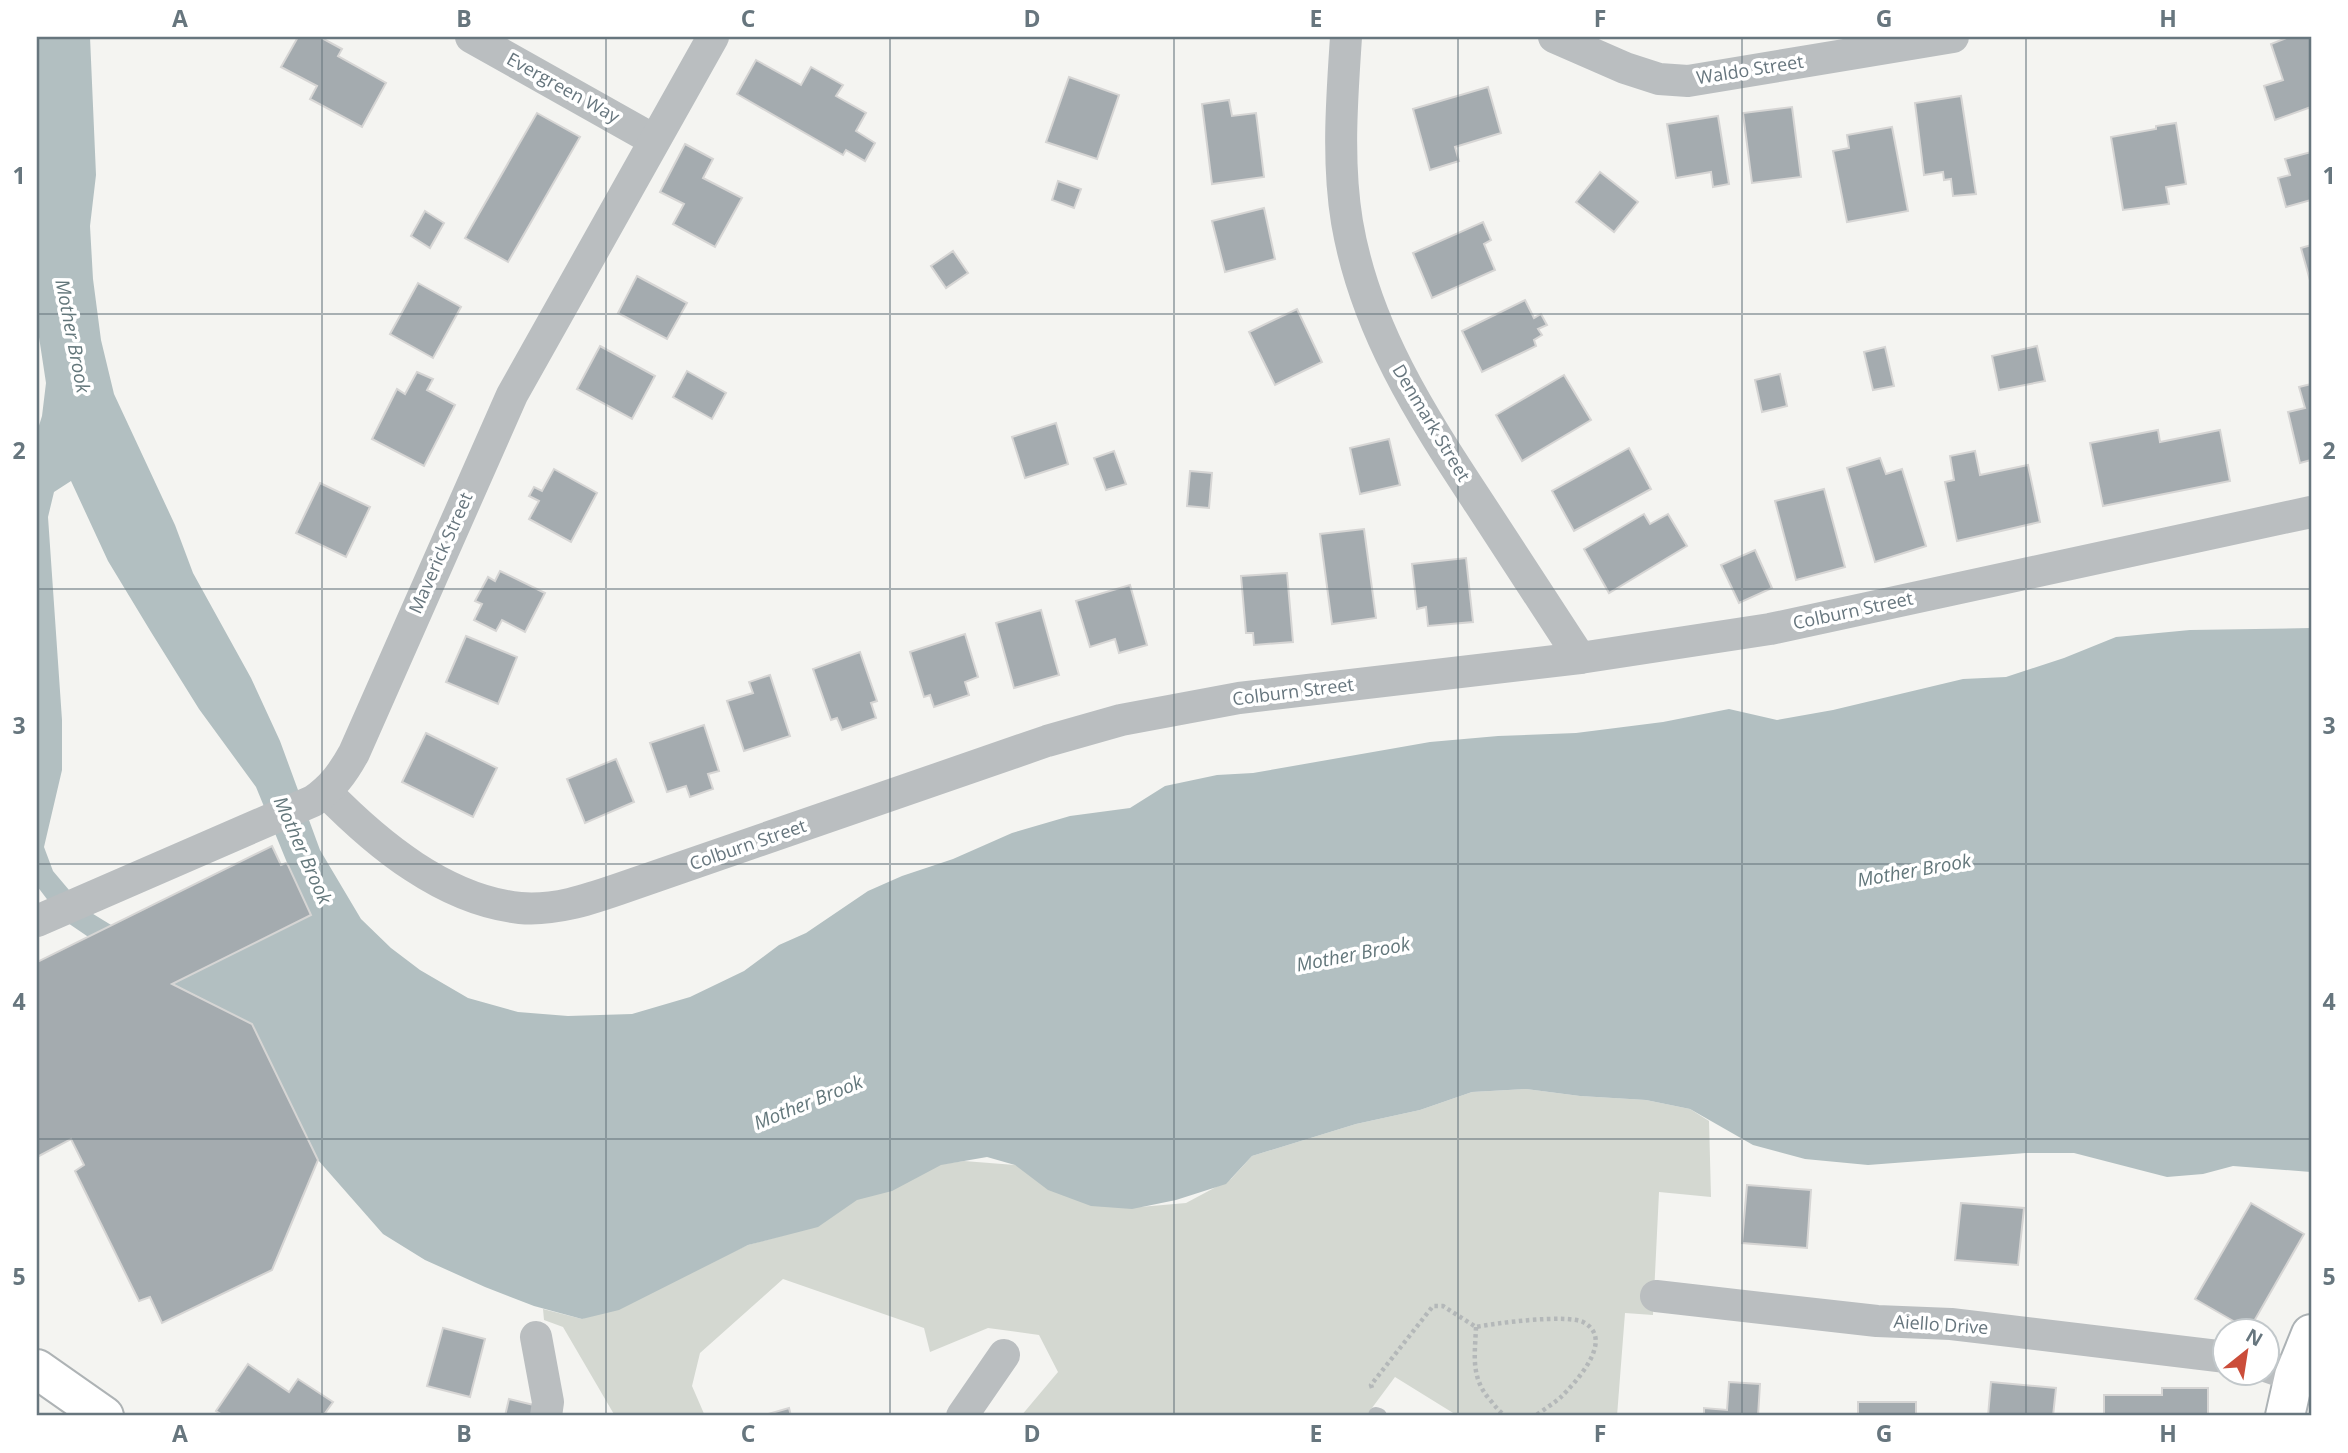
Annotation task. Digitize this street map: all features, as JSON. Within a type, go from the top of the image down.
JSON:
[{"type":"main road","points":[[2285,1416],[2291,1375],[2311,1334]]},
{"type":"main road","points":[[37,1369],[104,1416]]},
{"type":"street","name":"Evergreen Way","points":[[471,37],[654,140]]},
{"type":"street","name":"Maverick Street","points":[[41,919],[254,827],[319,796],[337,781],[354,753],[512,395],[713,37]]},
{"type":"street","name":"Denmark Street","points":[[1346,37],[1341,121],[1347,222],[1377,324],[1400,376],[1432,431],[1580,658]]},
{"type":"street","name":"Waldo Street","points":[[1554,37],[1591,45],[1625,68],[1660,79],[1688,81],[1953,37]]},
{"type":"street","name":"Colburn Street","points":[[319,796],[383,844],[453,888],[499,904],[543,908],[592,899],[1047,741],[1121,720],[1239,698],[1580,658],[1782,626],[2311,512]]},
{"type":"street","name":"Aiello Drive","points":[[1656,1296],[1877,1321],[1951,1324],[2212,1355]]},
{"type":"street","points":[[536,1337],[548,1402],[547,1416]]},
{"type":"street","points":[[962,1416],[1004,1355]]},
{"type":"path","points":[[1371,1385],[1433,1306],[1443,1306],[1476,1326],[1503,1321],[1583,1322],[1593,1332],[1596,1345],[1592,1359],[1561,1397],[1535,1416]]},
{"type":"path","points":[[1476,1326],[1476,1378],[1486,1396],[1507,1416]]},
{"type":"shaded area","points":[[1526,1089],[1646,1100],[1690,1109],[1709,1121],[1711,1197],[1659,1192],[1653,1315],[1625,1313],[1617,1416],[1458,1416],[1395,1377],[1366,1416],[1021,1416],[1058,1372],[1039,1335],[988,1328],[930,1352],[924,1328],[783,1279],[700,1353],[692,1386],[705,1416],[615,1416],[563,1327],[544,1320],[543,1309],[582,1319],[748,1245],[799,1231],[907,1169],[964,1161],[1015,1165],[1140,1207],[1186,1203],[1231,1179],[1252,1156],[1356,1124],[1420,1110],[1472,1092]]},
{"type":"water","name":"Mother Brook","points":[[37,37],[90,37],[96,175],[90,226],[93,279],[101,340],[114,394],[175,525],[193,573],[251,678],[280,741],[320,850],[361,919],[391,948],[420,970],[468,998],[518,1012],[568,1016],[632,1014],[690,997],[744,971],[779,945],[806,933],[868,891],[1012,833],[1070,816],[1130,808],[1165,786],[1217,775],[1253,773],[1430,742],[1576,733],[1663,722],[1729,709],[1777,720],[1833,710],[1963,679],[2006,677],[2116,637],[2190,630],[2311,628],[2311,1172],[2233,1166],[2203,1174],[2167,1177],[2074,1153],[2026,1153],[1868,1165],[1805,1159],[1753,1145],[1690,1109],[1646,1100],[1526,1089],[1472,1092],[1420,1110],[1356,1124],[1252,1156],[1226,1184],[1176,1200],[1132,1209],[1091,1206],[1048,1190],[1015,1165],[987,1157],[941,1165],[892,1191],[857,1200],[818,1227],[748,1245],[619,1310],[582,1319],[534,1306],[425,1260],[383,1234],[318,1160],[252,1024],[109,951],[62,919],[37,886],[37,432],[46,383],[37,324]],"holes":[[[71,481],[108,561],[199,709],[256,787],[288,865],[134,939],[85,909],[53,871],[44,847],[62,770],[62,720],[48,517],[54,492]]]},
{"type":"building","points":[[298,37],[320,37],[342,49],[338,56],[386,83],[362,127],[310,99],[317,86],[281,67]]},
{"type":"building","points":[[2289,37],[2311,37],[2311,107],[2275,120],[2264,86],[2283,80],[2271,44]]},
{"type":"building","points":[[756,60],[801,85],[811,67],[843,85],[836,96],[866,113],[856,131],[875,143],[865,161],[846,150],[843,155],[737,94]]},
{"type":"building","points":[[1069,77],[1119,95],[1097,159],[1046,142]]},
{"type":"building","points":[[1488,87],[1501,133],[1455,147],[1459,161],[1430,170],[1413,109]]},
{"type":"building","points":[[1961,96],[1976,194],[1953,196],[1951,179],[1944,180],[1943,172],[1924,175],[1915,103]]},
{"type":"building","points":[[1229,100],[1232,116],[1256,113],[1264,177],[1212,184],[1202,104]]},
{"type":"building","points":[[1792,107],[1801,177],[1752,183],[1743,113]]},
{"type":"building","points":[[537,113],[580,137],[508,262],[465,238]]},
{"type":"building","points":[[1718,116],[1729,184],[1713,187],[1711,172],[1676,178],[1667,124]]},
{"type":"building","points":[[2176,123],[2186,184],[2166,187],[2169,204],[2123,210],[2111,137]]},
{"type":"building","points":[[1892,127],[1908,211],[1847,222],[1833,151],[1849,148],[1847,135]]},
{"type":"building","points":[[685,144],[713,159],[703,178],[742,198],[715,247],[673,224],[684,204],[660,192]]},
{"type":"building","points":[[2311,152],[2311,200],[2286,207],[2278,178],[2290,175],[2285,159]]},
{"type":"building","points":[[1600,172],[1638,202],[1614,232],[1576,202]]},
{"type":"building","points":[[1058,181],[1081,189],[1074,208],[1052,200]]},
{"type":"building","points":[[1264,208],[1275,259],[1225,272],[1212,221]]},
{"type":"building","points":[[425,211],[444,223],[430,248],[411,236]]},
{"type":"building","points":[[1483,222],[1491,240],[1484,244],[1495,270],[1432,298],[1413,253]]},
{"type":"building","points":[[2311,245],[2311,284],[2301,248]]},
{"type":"building","points":[[953,251],[968,273],[946,288],[931,266]]},
{"type":"building","points":[[637,276],[687,303],[667,339],[618,313]]},
{"type":"building","points":[[418,283],[461,307],[433,358],[390,334]]},
{"type":"building","points":[[1525,300],[1534,318],[1541,314],[1547,325],[1538,329],[1542,335],[1534,340],[1536,346],[1482,372],[1462,331]]},
{"type":"building","points":[[1297,309],[1322,362],[1275,385],[1249,332]]},
{"type":"building","points":[[600,346],[655,376],[632,419],[577,389]]},
{"type":"building","points":[[2037,346],[2045,381],[1999,390],[1992,356]]},
{"type":"building","points":[[1885,347],[1894,386],[1873,390],[1864,352]]},
{"type":"building","points":[[687,371],[726,393],[712,419],[673,397]]},
{"type":"building","points":[[417,372],[433,379],[427,390],[455,405],[424,466],[372,439],[397,389],[405,394]]},
{"type":"building","points":[[1780,374],[1787,406],[1762,412],[1755,380]]},
{"type":"building","points":[[1564,375],[1591,420],[1522,461],[1496,415]]},
{"type":"building","points":[[2311,384],[2311,460],[2300,463],[2288,412],[2305,408],[2299,387]]},
{"type":"building","points":[[1056,423],[1068,464],[1025,478],[1012,437]]},
{"type":"building","points":[[2158,430],[2160,442],[2220,430],[2230,481],[2103,506],[2090,443]]},
{"type":"building","points":[[1389,439],[1400,485],[1360,494],[1350,448]]},
{"type":"building","points":[[1629,448],[1651,489],[1574,531],[1552,491]]},
{"type":"building","points":[[1114,451],[1126,484],[1106,490],[1094,458]]},
{"type":"building","points":[[1975,451],[1980,475],[2028,465],[2040,522],[1957,541],[1945,482],[1954,480],[1950,456]]},
{"type":"building","points":[[1880,458],[1886,474],[1902,469],[1926,546],[1875,562],[1847,468]]},
{"type":"building","points":[[554,469],[597,493],[571,542],[529,519],[539,501],[529,496],[534,487],[542,491]]},
{"type":"building","points":[[1190,471],[1212,473],[1209,508],[1187,506]]},
{"type":"building","points":[[320,483],[370,507],[346,557],[296,533]]},
{"type":"building","points":[[1824,489],[1845,567],[1796,580],[1775,501]]},
{"type":"building","points":[[1644,514],[1650,524],[1668,514],[1687,546],[1609,593],[1584,549]]},
{"type":"building","points":[[1364,529],[1376,618],[1332,624],[1320,534]]},
{"type":"building","points":[[1755,550],[1772,588],[1739,603],[1721,565]]},
{"type":"building","points":[[1466,558],[1473,622],[1428,626],[1426,607],[1417,609],[1412,564]]},
{"type":"building","points":[[500,571],[545,593],[525,632],[502,620],[496,631],[474,620],[482,604],[475,601],[488,577],[495,581]]},
{"type":"building","points":[[1287,573],[1293,642],[1254,645],[1253,633],[1246,633],[1241,576]]},
{"type":"building","points":[[1130,585],[1147,645],[1119,653],[1115,639],[1090,647],[1076,601]]},
{"type":"building","points":[[1041,610],[1059,675],[1014,688],[996,623]]},
{"type":"building","points":[[965,634],[978,677],[965,682],[969,695],[934,707],[930,695],[924,697],[910,652]]},
{"type":"building","points":[[466,636],[517,657],[498,704],[446,682]]},
{"type":"building","points":[[860,652],[877,701],[871,703],[876,718],[842,730],[837,718],[831,720],[813,669]]},
{"type":"building","points":[[770,675],[790,736],[744,751],[727,701],[753,693],[749,682]]},
{"type":"building","points":[[704,725],[719,771],[708,774],[713,789],[690,797],[686,786],[667,792],[650,743]]},
{"type":"building","points":[[426,733],[497,768],[473,817],[402,782]]},
{"type":"building","points":[[616,759],[634,802],[585,823],[567,779]]},
{"type":"building","points":[[272,846],[281,865],[288,865],[311,915],[172,984],[252,1024],[318,1160],[272,1270],[162,1323],[150,1297],[139,1301],[75,1171],[84,1165],[71,1139],[37,1157],[37,962]]},
{"type":"building","points":[[1747,1185],[1811,1190],[1807,1248],[1742,1243]]},
{"type":"building","points":[[1961,1203],[2024,1208],[2018,1265],[1955,1260]]},
{"type":"building","points":[[2251,1203],[2304,1234],[2257,1316],[2225,1316],[2195,1299]]},
{"type":"building","points":[[443,1328],[485,1339],[470,1397],[427,1386]]},
{"type":"building","points":[[248,1364],[289,1392],[298,1379],[333,1402],[323,1416],[224,1416],[216,1411]]},
{"type":"building","points":[[1729,1382],[1760,1384],[1758,1416],[1704,1416],[1704,1408],[1727,1410]]},
{"type":"building","points":[[1991,1382],[2056,1388],[2053,1416],[1988,1416]]},
{"type":"building","points":[[2162,1388],[2208,1388],[2208,1416],[2104,1416],[2104,1395],[2162,1395]]},
{"type":"building","points":[[509,1399],[546,1408],[544,1416],[505,1416]]},
{"type":"building","points":[[1858,1402],[1916,1402],[1916,1416],[1858,1416]]},
{"type":"building","points":[[789,1408],[791,1416],[761,1416]]}]
